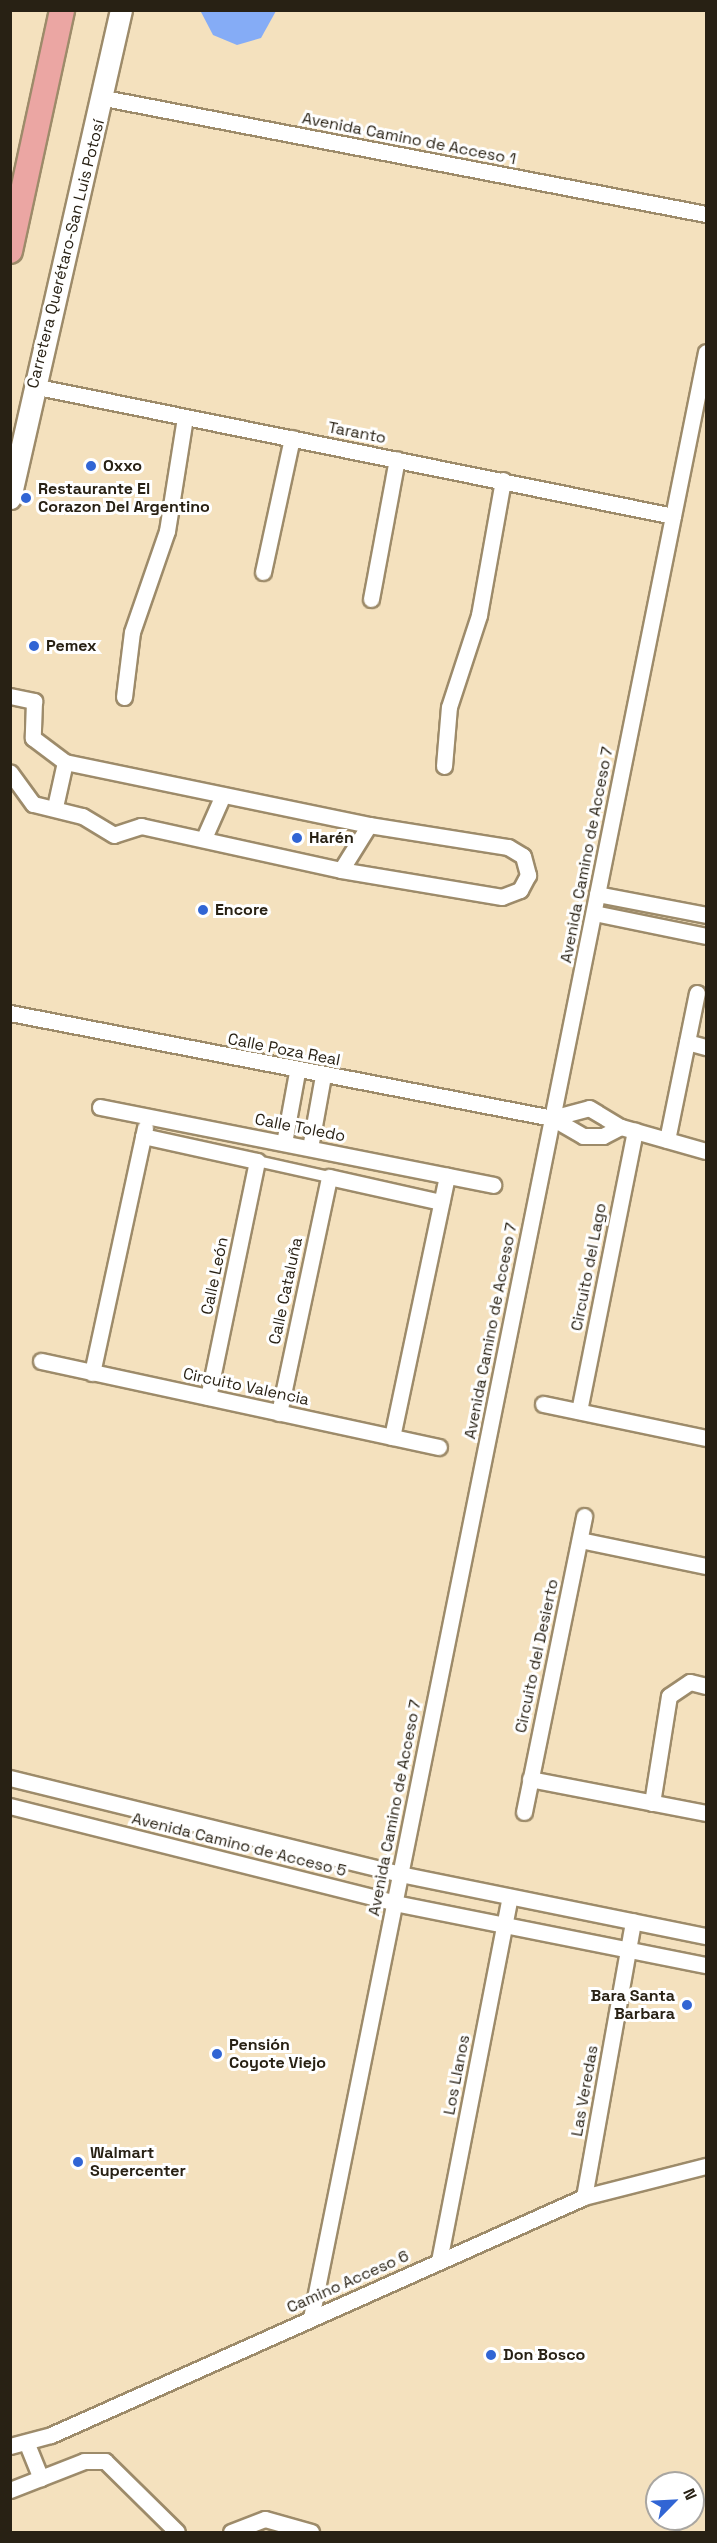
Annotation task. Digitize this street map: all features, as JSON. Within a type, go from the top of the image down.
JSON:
[{"type":"highway","points":[[10,251],[62,10]]},
{"type":"main road","name":"Carretera Querétaro-San Luis Potosí","points":[[10,498],[33,386],[104,98],[121,10]]},
{"type":"street","name":"Avenida Camino de Acceso 1","points":[[104,98],[706,214]]},
{"type":"street","name":"Avenida Camino de Acceso 7","points":[[311,2318],[706,351]]},
{"type":"street","name":"Taranto","points":[[33,386],[673,516]]},
{"type":"street","points":[[124,697],[132,632],[167,531],[185,417]]},
{"type":"street","points":[[263,572],[292,438]]},
{"type":"street","points":[[371,599],[397,459]]},
{"type":"street","points":[[444,766],[449,707],[479,615],[503,480]]},
{"type":"street","points":[[10,696],[34,701],[33,738],[65,762],[369,825],[508,846],[523,856],[528,875],[520,890],[502,897],[341,870],[204,838],[141,826],[114,835],[55,807],[33,804],[10,772]]},
{"type":"street","points":[[55,807],[65,762]]},
{"type":"street","points":[[204,838],[222,795]]},
{"type":"street","points":[[341,870],[369,825]]},
{"type":"street","points":[[597,894],[706,915]]},
{"type":"street","points":[[676,930],[680,910]]},
{"type":"street","points":[[594,913],[706,936]]},
{"type":"street","points":[[667,1140],[697,993]]},
{"type":"street","name":"Calle Poza Real","points":[[10,1013],[297,1072],[552,1118]]},
{"type":"street","points":[[687,1042],[706,1047]]},
{"type":"street","points":[[284,1143],[297,1072]]},
{"type":"street","points":[[310,1148],[323,1076]]},
{"type":"street","name":"Calle Toledo","points":[[99,1107],[493,1185]]},
{"type":"street","points":[[552,1118],[588,1108],[628,1129],[706,1151]]},
{"type":"street","points":[[92,1373],[147,1116]]},
{"type":"street","points":[[552,1118],[583,1136],[603,1136],[628,1129]]},
{"type":"street","name":"Circuito del Lago","points":[[579,1411],[628,1129]]},
{"type":"street","points":[[143,1136],[441,1202]]},
{"type":"street","name":"Calle León","points":[[208,1398],[257,1161]]},
{"type":"street","points":[[392,1437],[447,1176]]},
{"type":"street","name":"Calle Cataluña","points":[[279,1413],[329,1177]]},
{"type":"street","name":"Circuito Valencia","points":[[41,1361],[439,1448]]},
{"type":"street","points":[[543,1404],[706,1432]]},
{"type":"street","name":"Circuito del Desierto","points":[[524,1812],[584,1516]]},
{"type":"street","points":[[580,1540],[706,1566]]},
{"type":"street","points":[[652,1803],[669,1696],[690,1682],[706,1686]]},
{"type":"street","name":"Avenida Camino de Acceso 5","points":[[10,1778],[400,1874],[706,1936]]},
{"type":"street","points":[[531,1779],[706,1813]]},
{"type":"street","name":"Avenida Camino de Acceso 5","points":[[10,1806],[394,1903],[706,1965]]},
{"type":"street","points":[[121,1834],[132,1808]]},
{"type":"street","points":[[236,1862],[244,1836]]},
{"type":"street","name":"Los Llanos","points":[[439,2261],[510,1897]]},
{"type":"street","name":"Las Veredas","points":[[584,2197],[633,1921]]},
{"type":"street","name":"Camino Acceso 6","points":[[10,2446],[27,2444],[584,2197],[706,2166]]},
{"type":"street","points":[[27,2444],[41,2478]]},
{"type":"street","points":[[10,2490],[84,2461],[105,2461],[177,2532]]},
{"type":"street","points":[[231,2532],[265,2519],[311,2532]]},
{"type":"water","points":[[276,11],[261,38],[237,45],[213,35],[201,12]]},
{"type":"place","name":"Oxxo","points":[[91,466]]},
{"type":"place","name":"Restaurante El Corazon Del Argentino","points":[[26,498]]},
{"type":"place","name":"Pemex","points":[[34,646]]},
{"type":"place","name":"Harén","points":[[297,838]]},
{"type":"place","name":"Encore","points":[[203,910]]},
{"type":"place","name":"Bara Santa Barbara","points":[[687,2005]]},
{"type":"place","name":"Pensión Coyote Viejo","points":[[217,2054]]},
{"type":"place","name":"Walmart Supercenter","points":[[78,2162]]},
{"type":"place","name":"Don Bosco","points":[[491,2355]]}]
